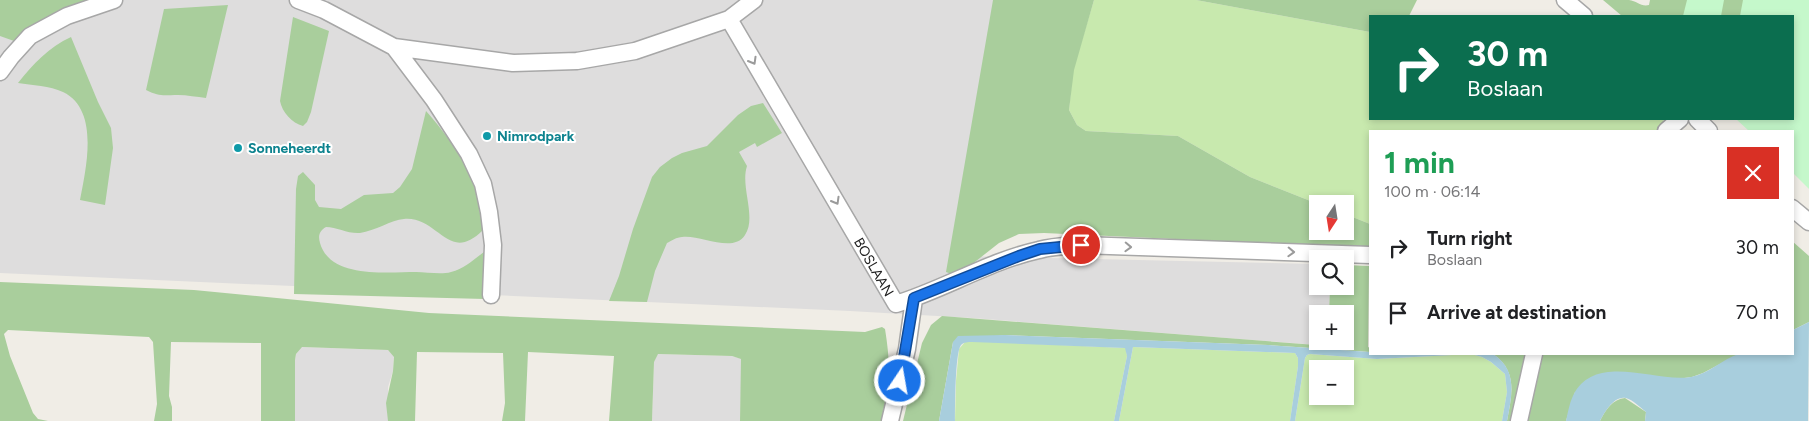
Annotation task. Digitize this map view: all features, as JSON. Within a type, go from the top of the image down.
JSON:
[{"type":"street","points":[[0,72],[5,53],[30,36],[67,16],[114,0]]},
{"type":"street","points":[[298,0],[324,10],[394,47],[512,63],[577,61],[635,51],[729,19],[754,0]]},
{"type":"street","points":[[1566,0],[1583,15]]},
{"type":"street","name":"BOSLAAN","points":[[729,19],[896,304],[1019,256],[1040,249],[1058,247],[1081,245],[1369,254]]},
{"type":"street","points":[[394,47],[434,100],[469,154],[483,184],[493,245],[491,295]]},
{"type":"street","points":[[1667,130],[1679,120]]},
{"type":"street","points":[[1698,120],[1708,130]]},
{"type":"street","points":[[1794,210],[1809,222]]},
{"type":"street","points":[[890,421],[907,349],[914,298]]},
{"type":"street","points":[[1519,421],[1534,355]]},
{"type":"shaded area","name":"Nimrodpark","points":[[0,0],[1002,0],[960,256],[1309,264],[1309,295],[1330,295],[1329,305],[1309,305],[1309,344],[972,318],[850,311],[0,273]]},
{"type":"shaded area","points":[[301,347],[388,350],[394,356],[393,371],[388,387],[388,421],[295,421],[295,360],[296,354]]},
{"type":"shaded area","points":[[657,354],[732,356],[742,359],[740,421],[652,421],[654,361]]},
{"type":"green space","points":[[0,0],[106,0],[52,19],[14,41],[0,36]]},
{"type":"green space","points":[[993,0],[1094,0],[1074,70],[1069,110],[1077,125],[1086,131],[1178,136],[1250,177],[1309,200],[1309,240],[1354,240],[1354,218],[1369,224],[1369,248],[1044,233],[1019,234],[999,243],[957,276],[946,272]]},
{"type":"green space","points":[[1094,0],[1196,0],[1369,32],[1369,120],[1664,120],[1658,130],[1369,130],[1369,224],[1354,218],[1354,195],[1309,195],[1309,200],[1250,177],[1178,136],[1086,131],[1077,125],[1069,110],[1073,70]]},
{"type":"green space","points":[[1196,0],[1417,0],[1410,15],[1369,15],[1369,32]]},
{"type":"green space","points":[[1603,0],[1629,0],[1641,5],[1649,5],[1650,0],[1762,0],[1759,15],[1621,15]]},
{"type":"green space","points":[[1687,0],[1724,0],[1721,15],[1683,15]]},
{"type":"green space","points":[[1743,0],[1809,0],[1809,189],[1794,174],[1794,130],[1748,130],[1737,120],[1794,120],[1794,15],[1740,15]]},
{"type":"green space","points":[[228,5],[206,98],[162,95],[146,90],[164,9]]},
{"type":"green space","points":[[293,17],[329,31],[311,112],[303,126],[288,116],[280,101]]},
{"type":"green space","points":[[71,37],[111,128],[113,148],[105,205],[80,200],[88,141],[82,112],[75,100],[58,90],[18,83],[42,57]]},
{"type":"green space","points":[[763,103],[782,133],[757,147],[755,143],[739,152],[747,166],[745,183],[749,220],[745,235],[740,240],[732,243],[689,237],[674,239],[667,243],[655,271],[647,302],[609,301],[652,177],[660,167],[672,158],[707,146],[738,115],[751,106]]},
{"type":"green space","points":[[426,111],[448,139],[467,169],[476,191],[483,230],[471,239],[461,243],[443,237],[426,224],[416,220],[404,219],[360,233],[326,227],[320,234],[320,243],[326,255],[335,263],[347,268],[376,272],[447,273],[456,271],[484,252],[485,299],[294,294],[296,189],[298,176],[303,172],[315,185],[315,200],[319,207],[341,209],[364,195],[393,193],[400,187],[412,169]]},
{"type":"green space","points":[[1794,243],[1809,256],[1809,322],[1794,330]]},
{"type":"green space","points":[[1354,265],[1369,266],[1369,352],[1341,350],[1354,350],[1354,305],[1329,305],[1330,295],[1354,295]]},
{"type":"green space","points":[[0,282],[194,290],[429,313],[865,332],[882,327],[885,329],[888,354],[888,386],[881,421],[740,421],[741,359],[732,356],[658,354],[654,362],[652,421],[609,421],[614,356],[528,352],[525,421],[502,421],[505,403],[503,353],[417,352],[415,421],[388,421],[386,403],[394,357],[388,350],[302,347],[296,354],[295,360],[295,421],[261,421],[261,343],[171,342],[169,396],[172,407],[172,421],[154,421],[157,404],[153,342],[149,337],[8,330],[4,334],[10,356],[33,413],[38,419],[48,421],[0,421]]},
{"type":"green space","points":[[942,316],[1309,344],[1309,348],[1005,335],[953,342],[939,421],[903,421],[922,343],[931,325]]},
{"type":"green space","points":[[965,342],[1126,348],[1127,356],[1114,421],[955,421],[959,349]]},
{"type":"green space","points":[[1133,347],[1295,353],[1298,358],[1298,366],[1290,421],[1119,421]]},
{"type":"green space","points":[[1310,354],[1377,359],[1475,355],[1491,362],[1505,374],[1507,392],[1502,421],[1295,421],[1305,358]]},
{"type":"green space","points":[[1494,355],[1737,355],[1692,377],[1575,392],[1566,421],[1507,421],[1511,384],[1510,376],[1501,361]]},
{"type":"green space","points":[[1625,398],[1646,412],[1645,421],[1600,421],[1610,406],[1617,400]]},
{"type":"water","points":[[1809,322],[1808,421],[1645,421],[1646,412],[1631,400],[1622,398],[1617,399],[1610,405],[1600,421],[1566,421],[1570,402],[1575,392],[1585,380],[1598,374],[1629,372],[1677,378],[1691,377],[1704,373],[1737,355],[1794,355],[1794,330]]},
{"type":"water","points":[[1005,335],[1268,345],[1309,348],[1309,350],[1369,352],[1369,355],[1452,355],[1377,359],[1307,355],[1295,421],[1290,421],[1298,366],[1298,358],[1295,353],[1133,347],[1119,421],[1114,421],[1127,356],[1125,348],[968,342],[963,343],[959,350],[955,421],[939,421],[953,342],[958,336]]},
{"type":"water","points":[[1475,355],[1494,355],[1501,360],[1510,375],[1511,393],[1507,421],[1502,421],[1507,392],[1505,374],[1482,357]]},
{"type":"place","name":"Nimrodpark","points":[[487,136]]},
{"type":"place","name":"Sonneheerdt","points":[[238,148]]},
{"type":"route","points":[[900,381],[907,349],[914,298],[994,265],[1040,249],[1081,245]]}]
